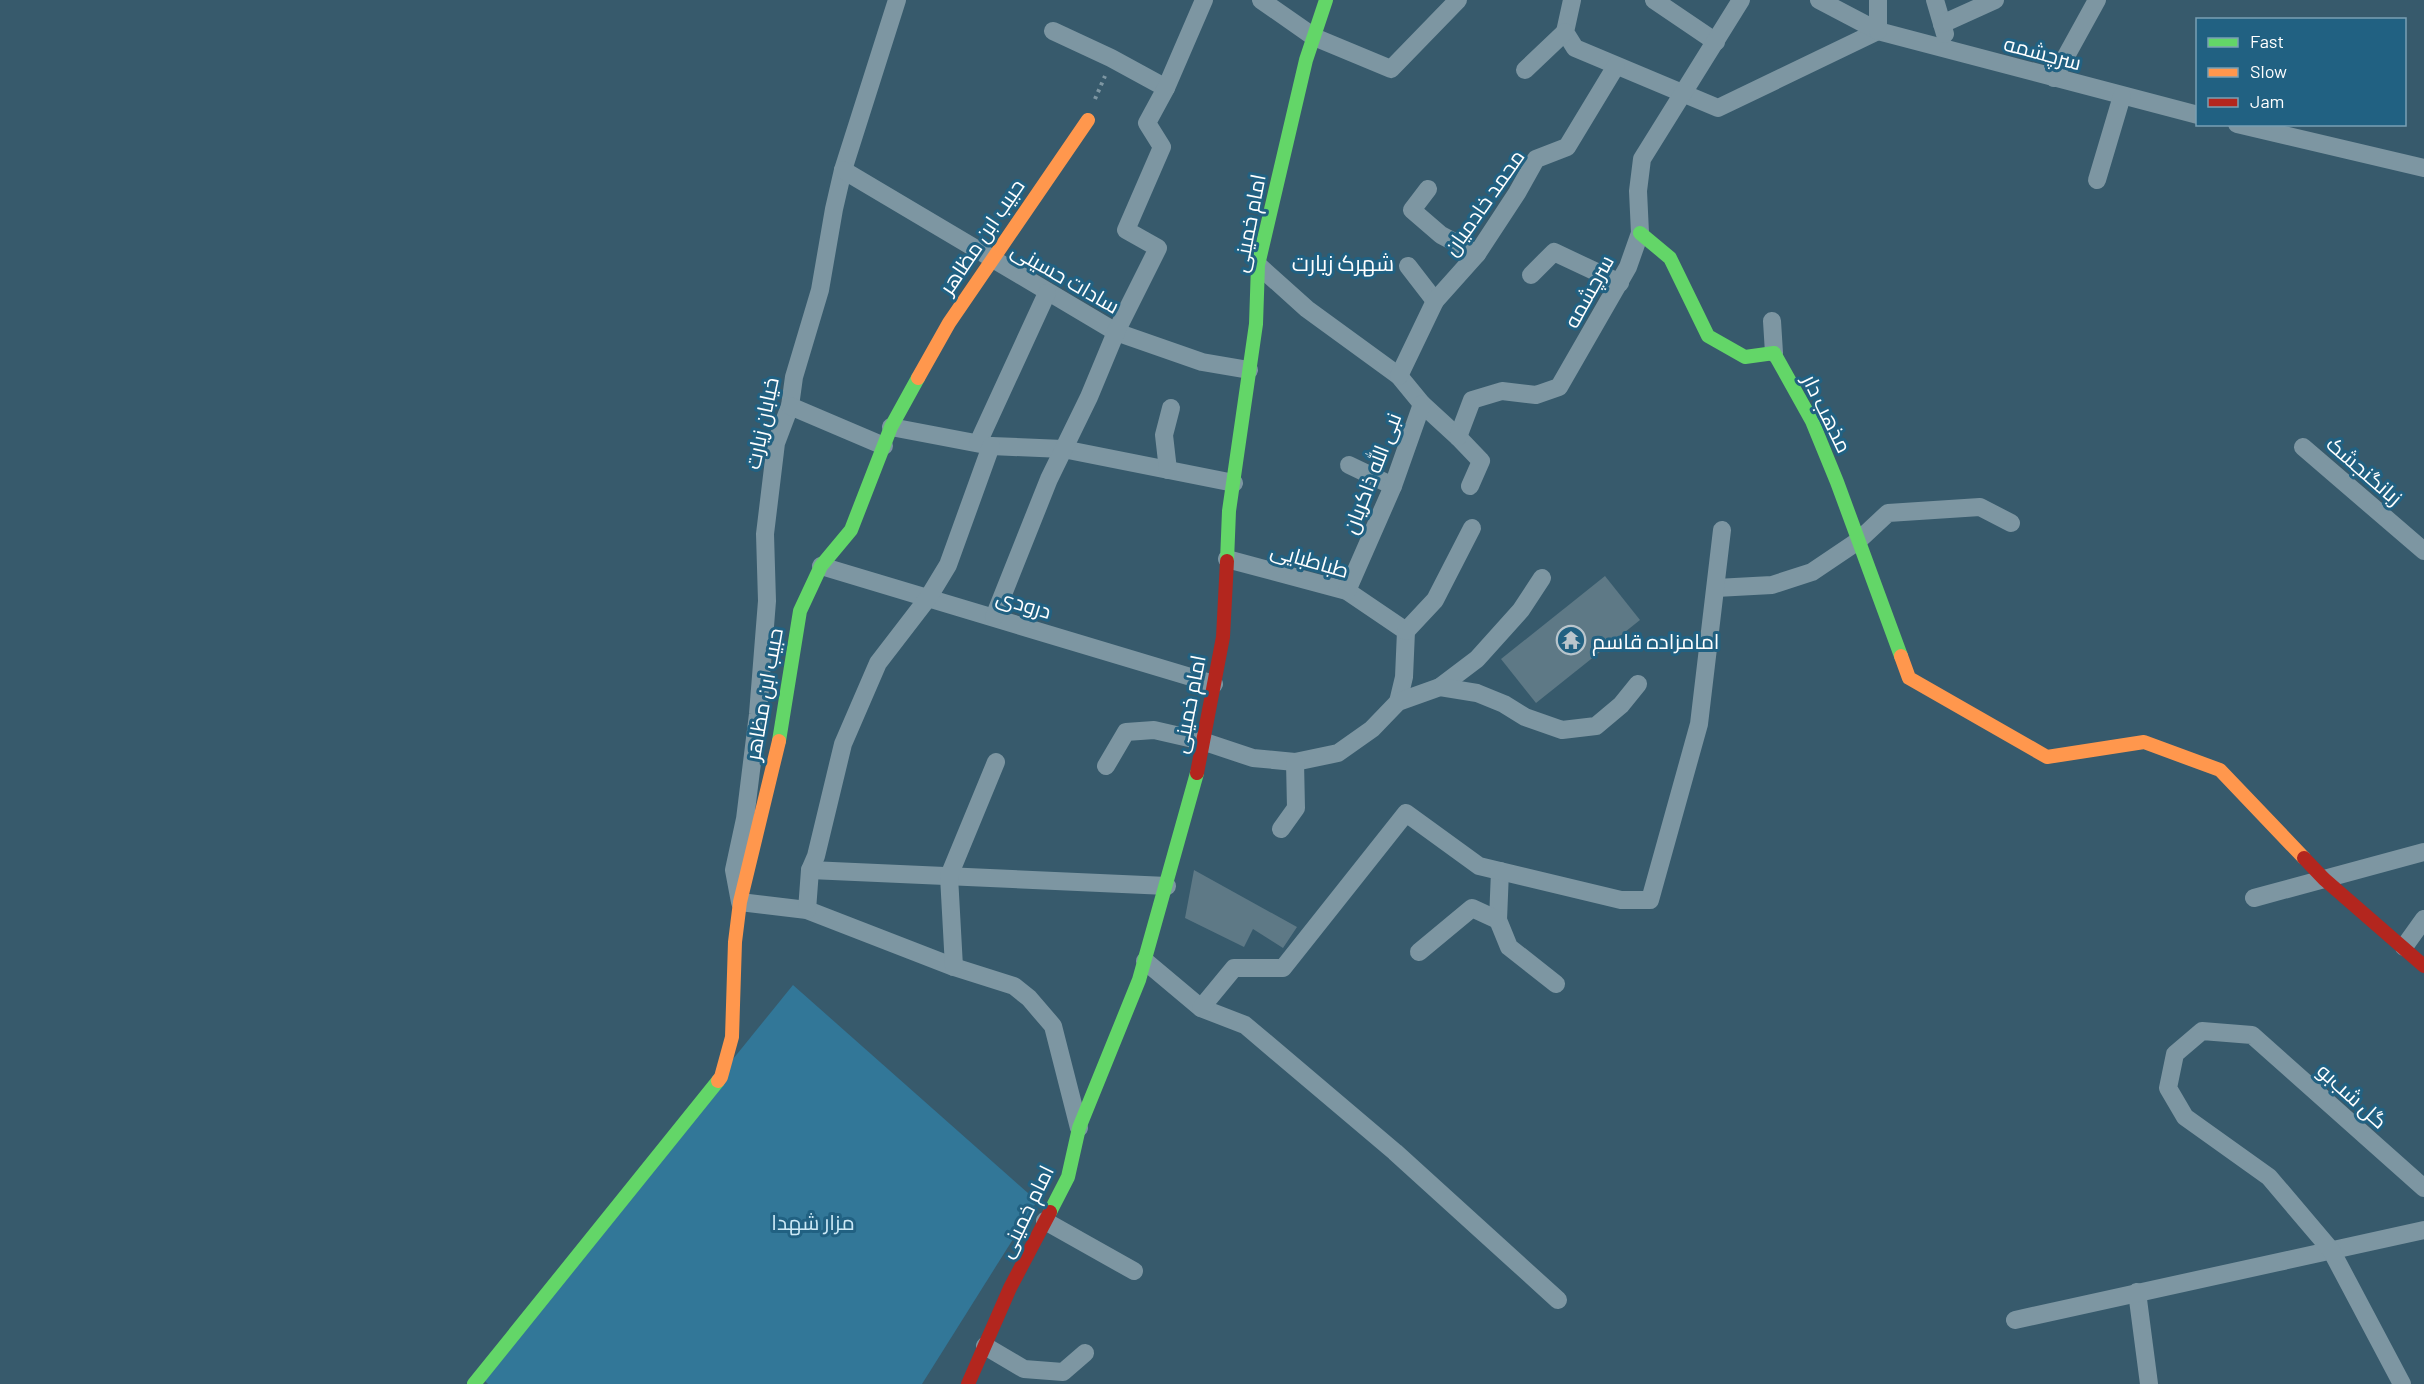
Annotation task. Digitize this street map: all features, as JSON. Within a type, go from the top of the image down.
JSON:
[{"type":"street","name":"خیابان زیارت","points":[[740,902],[734,870],[744,819],[759,703],[767,601],[765,534],[776,443],[790,406],[794,377],[820,290],[843,170],[897,0]]},
{"type":"street","points":[[994,617],[1045,488],[1089,397],[1116,332],[1158,248],[1125,230],[1162,147],[1147,123],[1166,88],[1204,0]]},
{"type":"street","points":[[1261,0],[1314,37],[1391,69],[1458,0]]},
{"type":"street","name":"امام خمینی","points":[[968,1384],[1010,1288],[1068,1177],[1079,1128],[1139,980],[1197,772],[1223,637],[1229,511],[1256,324],[1258,265],[1306,60],[1326,0]]},
{"type":"street","points":[[1525,70],[1565,32],[1572,0]]},
{"type":"street","points":[[1654,0],[1716,42]]},
{"type":"street","name":"سرچشمه","points":[[1458,437],[1472,400],[1502,391],[1536,395],[1559,387],[1628,267],[1640,233],[1638,191],[1642,159],[1741,0]]},
{"type":"street","name":"سرچشمه","points":[[1819,0],[1878,31],[2196,115]]},
{"type":"street","points":[[1565,32],[1575,48],[1718,108],[1878,31],[1878,0]]},
{"type":"street","points":[[1935,0],[1950,50]]},
{"type":"street","points":[[1942,24],[1995,0]]},
{"type":"street","points":[[2054,78],[2097,0]]},
{"type":"street","points":[[1053,31],[1111,58],[1166,88]]},
{"type":"street","name":"محمد خادمیان","points":[[1399,376],[1435,302],[1477,254],[1536,159],[1567,147],[1616,66]]},
{"type":"street","points":[[2097,180],[2122,96]]},
{"type":"street","name":"حبیب ابن مظاهر","points":[[474,1384],[721,1077],[732,1036],[735,942],[740,902],[784,718],[800,611],[821,566],[851,530],[891,427],[949,323],[1088,120]]},
{"type":"street","points":[[2246,126],[2423,165]]},
{"type":"street","name":"سادات حسینی","points":[[843,170],[1116,332],[1202,362],[1249,370]]},
{"type":"street","points":[[1428,189],[1412,210],[1441,235],[1477,254]]},
{"type":"street","points":[[1640,233],[1670,258],[1708,336],[1745,357],[1774,353],[1772,321]]},
{"type":"street","points":[[1531,275],[1554,252],[1620,283]]},
{"type":"street","points":[[1258,265],[1307,309],[1399,376],[1422,404],[1458,437],[1481,461],[1470,486]]},
{"type":"street","points":[[1408,266],[1435,302]]},
{"type":"street","points":[[807,910],[810,870],[816,856],[843,744],[878,663],[928,598],[948,565],[972,503],[984,444],[1047,293]]},
{"type":"street","name":"مذهب دار","points":[[1774,353],[1812,421],[1909,678],[2047,757],[2144,742],[2220,770],[2324,879]]},
{"type":"street","name":"نبی الله ذاکریان","points":[[1347,591],[1393,486],[1422,404]]},
{"type":"street","points":[[790,406],[884,446]]},
{"type":"street","points":[[1168,470],[1164,435],[1171,408]]},
{"type":"street","points":[[891,427],[984,444],[1063,449],[1234,483]]},
{"type":"street","name":"زبانگنجشک","points":[[2303,447],[2424,551]]},
{"type":"street","points":[[1349,465],[1393,486]]},
{"type":"street","points":[[1716,588],[1772,585],[1812,572],[1858,541],[1888,513],[1980,507],[2011,522]]},
{"type":"street","points":[[1398,702],[1404,677],[1406,631],[1435,600],[1472,528]]},
{"type":"street","points":[[1201,1008],[1234,968],[1283,968],[1406,813],[1479,866],[1621,900],[1650,900],[1699,724],[1722,530]]},
{"type":"street","name":"طباطبایی","points":[[1227,559],[1347,591],[1406,631]]},
{"type":"street","name":"درودی","points":[[821,566],[1214,684]]},
{"type":"street","points":[[1106,766],[1125,732],[1154,730],[1202,741],[1253,758],[1295,762],[1338,753],[1372,729],[1398,702],[1440,687],[1477,659],[1521,610],[1542,578]]},
{"type":"street","points":[[1440,687],[1477,693],[1504,704],[1525,717],[1562,730],[1596,726],[1621,705],[1638,684]]},
{"type":"street","points":[[954,967],[949,876],[996,762]]},
{"type":"street","points":[[1281,829],[1296,808],[1295,762]]},
{"type":"street","points":[[2254,898],[2424,852]]},
{"type":"street","points":[[810,870],[1167,886]]},
{"type":"street","points":[[1500,871],[1498,920],[1509,947],[1556,984]]},
{"type":"street","points":[[2324,879],[2424,966]]},
{"type":"street","points":[[740,902],[807,910],[954,967],[1014,986],[1029,998],[1053,1026],[1079,1128]]},
{"type":"street","points":[[1419,952],[1473,908],[1498,920]]},
{"type":"street","points":[[2404,947],[2424,919]]},
{"type":"street","points":[[1145,961],[1201,1008],[1245,1025],[1395,1152],[1558,1300]]},
{"type":"street","name":"گل شب‌بو","points":[[2331,1250],[2269,1177],[2185,1117],[2168,1088],[2175,1054],[2202,1032],[2252,1035],[2424,1188]]},
{"type":"street","points":[[1045,1221],[1134,1271]]},
{"type":"street","points":[[2015,1320],[2424,1230]]},
{"type":"street","points":[[2331,1250],[2402,1384]]},
{"type":"street","points":[[2137,1292],[2149,1384]]},
{"type":"street","points":[[985,1346],[1024,1369],[1063,1372],[1085,1353]]},
{"type":"path","points":[[1088,120],[1111,58]]},
{"type":"green space","name":"مزار شهدا","points":[[793,985],[1037,1201],[922,1384],[488,1384],[478,1374]]},
{"type":"building","name":"امامزاده قاسم","points":[[1605,576],[1640,620],[1536,703],[1501,659]]},
{"type":"building","points":[[1194,870],[1297,927],[1283,948],[1253,929],[1244,947],[1185,918]]},
{"type":"traffic: fast","points":[[1227,561],[1229,511],[1256,324],[1258,265],[1306,60],[1326,0]]},
{"type":"traffic: fast","points":[[1640,233],[1670,258],[1708,336],[1745,357],[1774,353],[1812,421],[1901,656]]},
{"type":"traffic: fast","points":[[779,741],[800,611],[821,566],[851,530],[891,427],[918,378]]},
{"type":"traffic: fast","points":[[1050,1212],[1068,1177],[1079,1128],[1139,980],[1197,773]]},
{"type":"traffic: fast","points":[[474,1384],[718,1081]]},
{"type":"traffic: slow","points":[[918,378],[949,323],[1088,120]]},
{"type":"traffic: slow","points":[[1901,656],[1909,678],[2047,757],[2144,742],[2220,770],[2304,858]]},
{"type":"traffic: slow","points":[[718,1081],[732,1037],[735,942],[740,902],[779,741]]},
{"type":"traffic: jam","points":[[1197,773],[1223,637],[1227,561]]},
{"type":"traffic: jam","points":[[2304,858],[2324,879],[2424,966]]},
{"type":"traffic: jam","points":[[968,1384],[1010,1288],[1050,1212]]},
{"type":"place","name":"امامزاده قاسم","points":[[1571,640]]},
{"type":"district","name":"شهرک زیارت","points":[[1343,262]]}]
